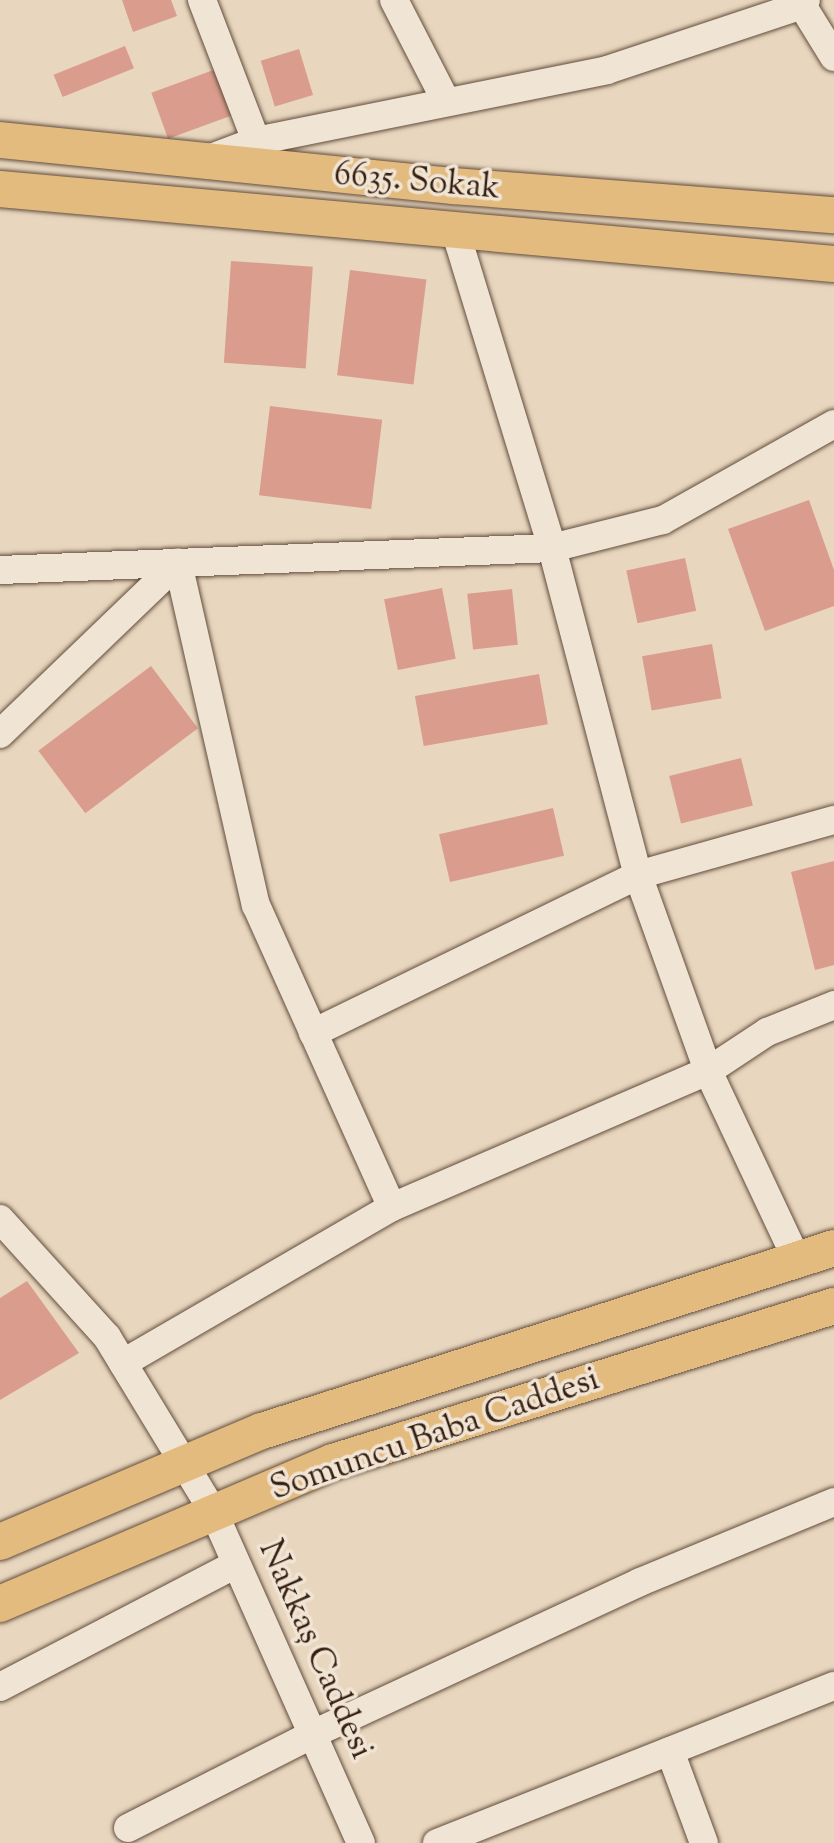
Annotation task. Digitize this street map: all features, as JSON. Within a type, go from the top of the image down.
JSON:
[{"type":"main road","name":"6635. Sokak","points":[[0,140],[199,162],[834,215]]},
{"type":"main road","name":"6635. Sokak","points":[[0,189],[834,264]]},
{"type":"main road","name":"Somuncu Baba Caddesi","points":[[0,1542],[262,1431],[834,1248]]},
{"type":"main road","name":"Somuncu Baba Caddesi","points":[[0,1604],[333,1462],[834,1306]]},
{"type":"street","points":[[202,0],[256,141]]},
{"type":"street","points":[[394,0],[446,101]]},
{"type":"street","points":[[199,162],[256,141],[607,70],[804,2],[834,57]]},
{"type":"street","points":[[455,230],[552,548],[638,875],[708,1071],[797,1260]]},
{"type":"street","points":[[0,570],[552,548],[663,520],[834,424]]},
{"type":"street","points":[[0,734],[178,563]]},
{"type":"street","points":[[178,563],[256,905],[392,1207]]},
{"type":"street","points":[[313,1033],[638,875],[834,820]]},
{"type":"street","points":[[123,1363],[392,1207],[708,1071],[767,1032],[834,1005]]},
{"type":"street","name":"Nakkaş Caddesi","points":[[0,1219],[107,1337],[214,1513],[315,1733],[361,1843]]},
{"type":"street","points":[[128,1828],[315,1733],[640,1582],[834,1502]]},
{"type":"street","points":[[0,1687],[236,1564]]},
{"type":"street","points":[[437,1843],[834,1686]]},
{"type":"street","points":[[670,1751],[704,1843]]},
{"type":"building","points":[[122,0],[171,0],[177,16],[133,32]]},
{"type":"building","points":[[125,46],[134,68],[63,97],[54,75]]},
{"type":"building","points":[[299,49],[313,95],[275,107],[261,61]]},
{"type":"building","points":[[219,68],[236,114],[168,139],[151,93]]},
{"type":"building","points":[[231,261],[313,267],[306,368],[224,363]]},
{"type":"building","points":[[350,270],[426,279],[414,385],[337,375]]},
{"type":"building","points":[[270,406],[382,420],[371,509],[259,495]]},
{"type":"building","points":[[809,500],[834,570],[834,606],[765,631],[728,529]]},
{"type":"building","points":[[685,558],[696,611],[638,623],[626,570]]},
{"type":"building","points":[[442,588],[456,659],[398,670],[384,599]]},
{"type":"building","points":[[512,589],[518,645],[473,649],[467,594]]},
{"type":"building","points":[[712,644],[722,698],[652,710],[642,656]]},
{"type":"building","points":[[151,666],[198,728],[85,813],[38,751]]},
{"type":"building","points":[[539,674],[548,724],[424,746],[415,696]]},
{"type":"building","points":[[741,758],[753,806],[681,823],[669,776]]},
{"type":"building","points":[[553,808],[564,856],[450,882],[439,834]]},
{"type":"building","points":[[834,861],[834,965],[815,970],[791,872]]},
{"type":"building","points":[[27,1281],[79,1353],[0,1400],[0,1298]]}]
